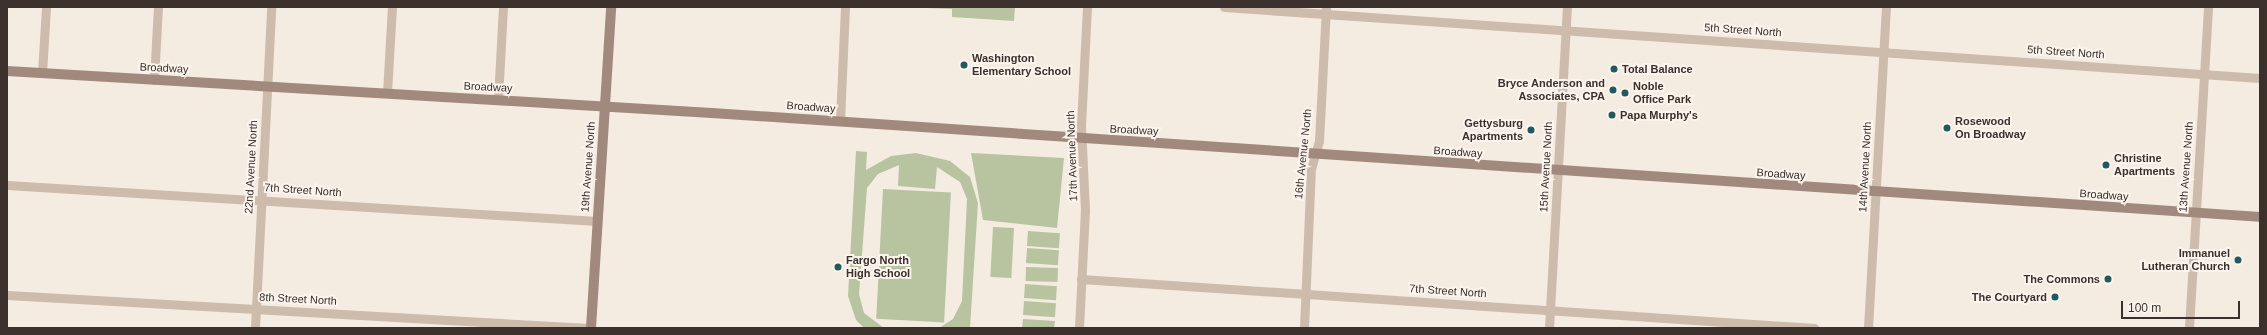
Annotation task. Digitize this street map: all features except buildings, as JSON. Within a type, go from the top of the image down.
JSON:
[{"type":"street","points":[[42,73],[46,7]]},
{"type":"street","points":[[154,80],[158,7]]},
{"type":"street","name":"22nd Avenue North","points":[[255,328],[271,7]]},
{"type":"street","points":[[387,93],[392,7]]},
{"type":"street","points":[[498,100],[503,7]]},
{"type":"street","name":"19th Avenue North","points":[[590,328],[611,7]]},
{"type":"street","points":[[840,121],[845,7]]},
{"type":"street","name":"17th Avenue North","points":[[1079,328],[1085,210],[1082,139],[1087,7]]},
{"type":"street","name":"5th Street North","points":[[1224,7],[1326,11],[1565,30],[2260,78]]},
{"type":"street","name":"15th Avenue North","points":[[1550,328],[1567,7]]},
{"type":"street","name":"14th Avenue North","points":[[1868,328],[1886,7]]},
{"type":"street","name":"13th Avenue North","points":[[2188,328],[2208,7]]},
{"type":"street","name":"16th Avenue North","points":[[1304,328],[1311,169],[1316,153],[1326,11]]},
{"type":"street","name":"Broadway","points":[[7,72],[387,93],[840,121],[1082,139],[1316,153],[1558,172],[2260,217]]},
{"type":"street","name":"7th Street North","points":[[7,185],[597,221]]},
{"type":"street","name":"7th Street North","points":[[1081,279],[1814,328]]},
{"type":"street","name":"8th Street North","points":[[7,295],[590,328]]},
{"type":"green space","points":[[900,7],[1015,7],[1014,21],[952,17],[952,9]]},
{"type":"green space","points":[[856,151],[867,152],[866,170],[891,156],[916,153],[950,161],[970,177],[978,203],[970,328],[939,328],[953,319],[962,301],[967,199],[960,182],[937,167],[935,189],[898,186],[899,165],[878,174],[867,188],[859,294],[864,313],[884,328],[864,328],[856,320],[848,296]]},
{"type":"green space","points":[[971,153],[1064,158],[1057,228],[983,220]]},
{"type":"green space","points":[[883,189],[951,193],[944,322],[876,319]]},
{"type":"green space","points":[[993,227],[1014,228],[1011,278],[990,277]]},
{"type":"green space","points":[[1028,231],[1060,233],[1059,248],[1027,246]]},
{"type":"green space","points":[[1027,248],[1059,250],[1058,265],[1026,263]]},
{"type":"green space","points":[[1026,267],[1058,268],[1057,282],[1026,281]]},
{"type":"green space","points":[[1025,284],[1057,286],[1056,300],[1024,298]]},
{"type":"green space","points":[[1024,301],[1056,303],[1055,317],[1023,315]]},
{"type":"green space","points":[[1023,319],[1055,321],[1054,328],[1022,328]]},
{"type":"place","name":"Washington Elementary School","points":[[964,65]]},
{"type":"place","name":"Total Balance","points":[[1614,69]]},
{"type":"place","name":"Bryce Anderson and Associates, CPA","points":[[1613,90]]},
{"type":"place","name":"Noble Office Park","points":[[1625,93]]},
{"type":"place","name":"Papa Murphy's","points":[[1612,115]]},
{"type":"place","name":"Rosewood On Broadway","points":[[1947,128]]},
{"type":"place","name":"Gettysburg Apartments","points":[[1531,130]]},
{"type":"place","name":"Christine Apartments","points":[[2106,165]]},
{"type":"place","name":"Immanuel Lutheran Church","points":[[2238,260]]},
{"type":"place","name":"Fargo North High School","points":[[838,267]]},
{"type":"place","name":"The Commons","points":[[2108,279]]},
{"type":"place","name":"The Courtyard","points":[[2055,297]]}]
